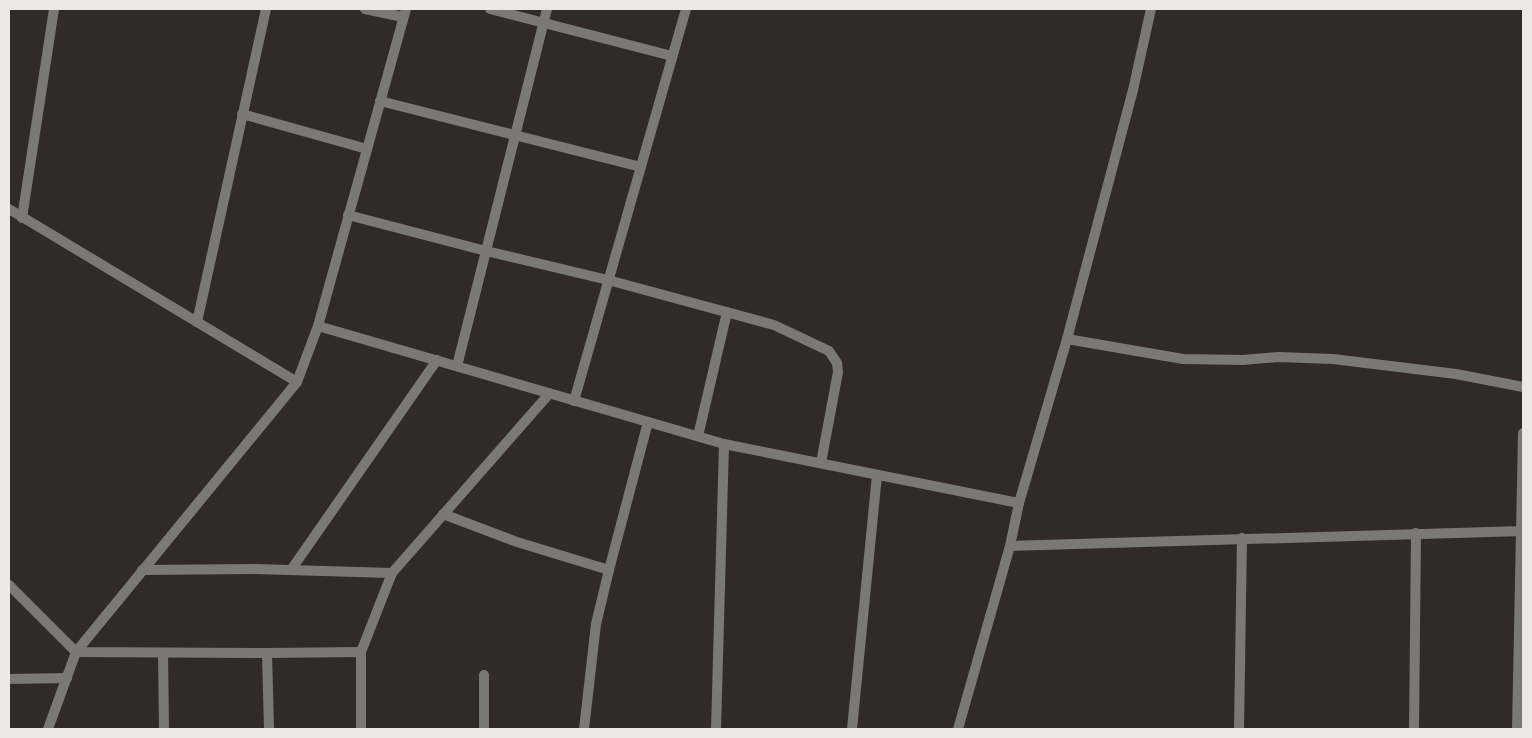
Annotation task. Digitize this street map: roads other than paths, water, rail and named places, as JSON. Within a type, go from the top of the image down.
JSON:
[{"type":"street","points":[[22,218],[54,9]]},
{"type":"street","points":[[197,322],[266,9]]},
{"type":"street","points":[[48,729],[76,652],[297,382],[318,326],[404,13],[365,9]]},
{"type":"street","points":[[490,9],[672,56]]},
{"type":"street","points":[[457,366],[547,9]]},
{"type":"street","points":[[574,401],[686,9]]},
{"type":"street","points":[[958,729],[1010,546],[1019,503],[1067,339],[1133,90],[1152,9]]},
{"type":"street","points":[[380,101],[641,167]]},
{"type":"street","points":[[242,114],[367,149]]},
{"type":"street","points":[[9,209],[297,382]]},
{"type":"street","points":[[348,215],[608,280],[774,325],[829,351],[834,356],[838,372],[821,463]]},
{"type":"street","points":[[698,436],[727,312]]},
{"type":"street","points":[[318,326],[724,444],[1019,503]]},
{"type":"street","points":[[1067,339],[1182,359],[1243,360],[1279,357],[1333,359],[1456,374],[1523,387]]},
{"type":"street","points":[[291,570],[437,360]]},
{"type":"street","points":[[361,729],[361,652],[392,573],[549,394]]},
{"type":"street","points":[[584,729],[596,624],[648,422]]},
{"type":"street","points":[[1517,729],[1523,433]]},
{"type":"street","points":[[716,729],[724,444]]},
{"type":"street","points":[[852,729],[877,475]]},
{"type":"street","points":[[443,514],[516,542],[609,570]]},
{"type":"street","points":[[1010,546],[1522,531]]},
{"type":"street","points":[[1414,729],[1416,533]]},
{"type":"street","points":[[1239,729],[1242,538]]},
{"type":"street","points":[[142,570],[291,570],[392,573]]},
{"type":"street","points":[[9,585],[76,652],[361,652]]},
{"type":"street","points":[[163,653],[164,729]]},
{"type":"street","points":[[267,653],[270,729]]},
{"type":"street","points":[[484,675],[484,729]]},
{"type":"street","points":[[9,679],[67,678]]}]
